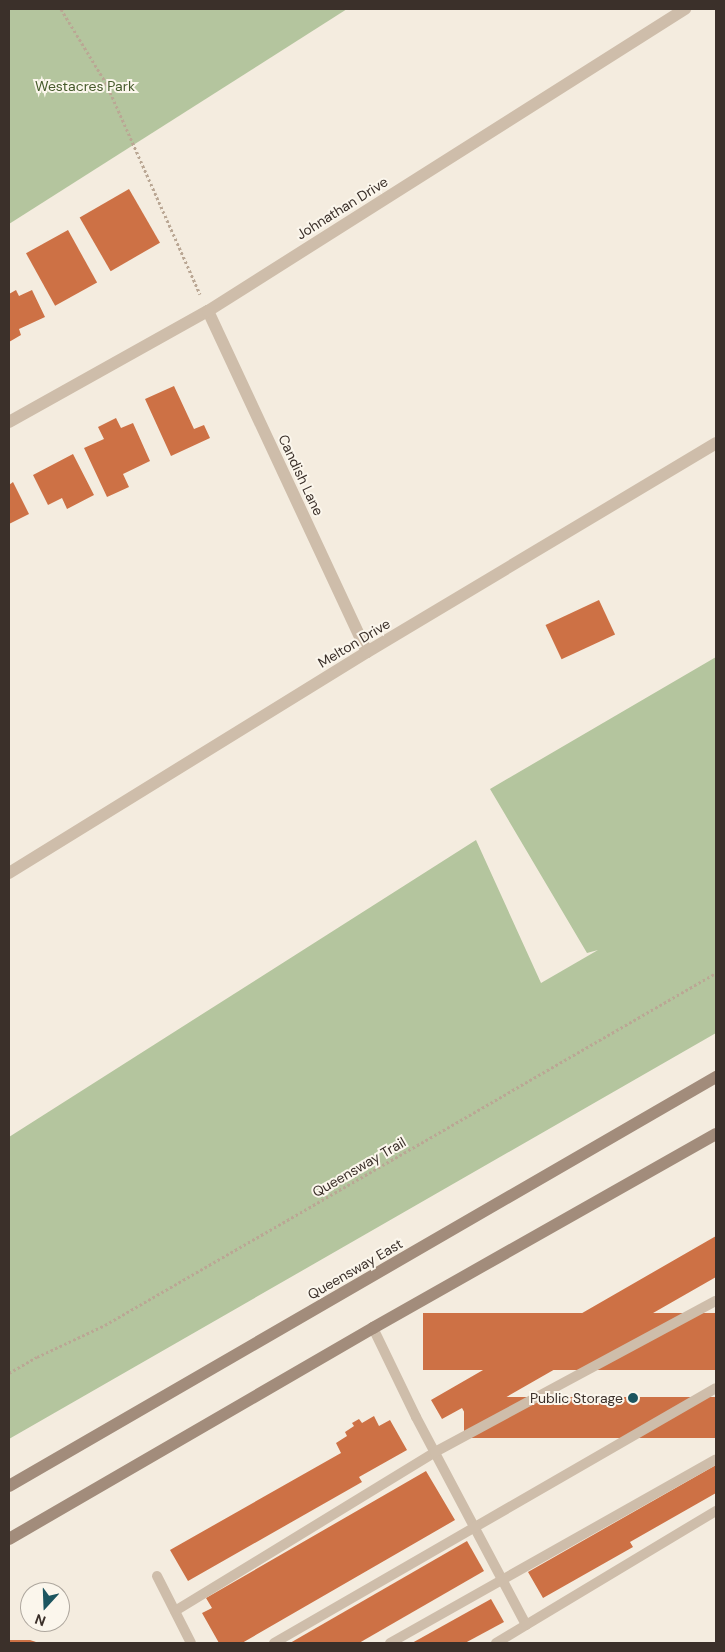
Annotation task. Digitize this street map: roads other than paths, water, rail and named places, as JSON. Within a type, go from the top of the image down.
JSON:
[{"type":"main road","name":"Queensway East","points":[[9,1486],[716,1077]]},
{"type":"main road","points":[[9,1539],[373,1328],[716,1134]]},
{"type":"street","name":"Johnathan Drive","points":[[9,422],[208,310],[685,9]]},
{"type":"street","name":"Candish Lane","points":[[208,310],[367,652]]},
{"type":"street","name":"Melton Drive","points":[[9,873],[367,652],[716,442]]},
{"type":"lane","points":[[175,1611],[435,1452],[716,1301]]},
{"type":"lane","points":[[373,1328],[416,1417],[526,1625]]},
{"type":"lane","points":[[274,1643],[716,1388]]},
{"type":"lane","points":[[390,1643],[716,1459]]},
{"type":"lane","points":[[496,1643],[716,1512]]},
{"type":"lane","points":[[157,1576],[191,1643]]},
{"type":"place","name":"Public Storage","points":[[633,1398]]},
{"type":"park label","name":"Westacres Park","points":[[85,86]]}]
